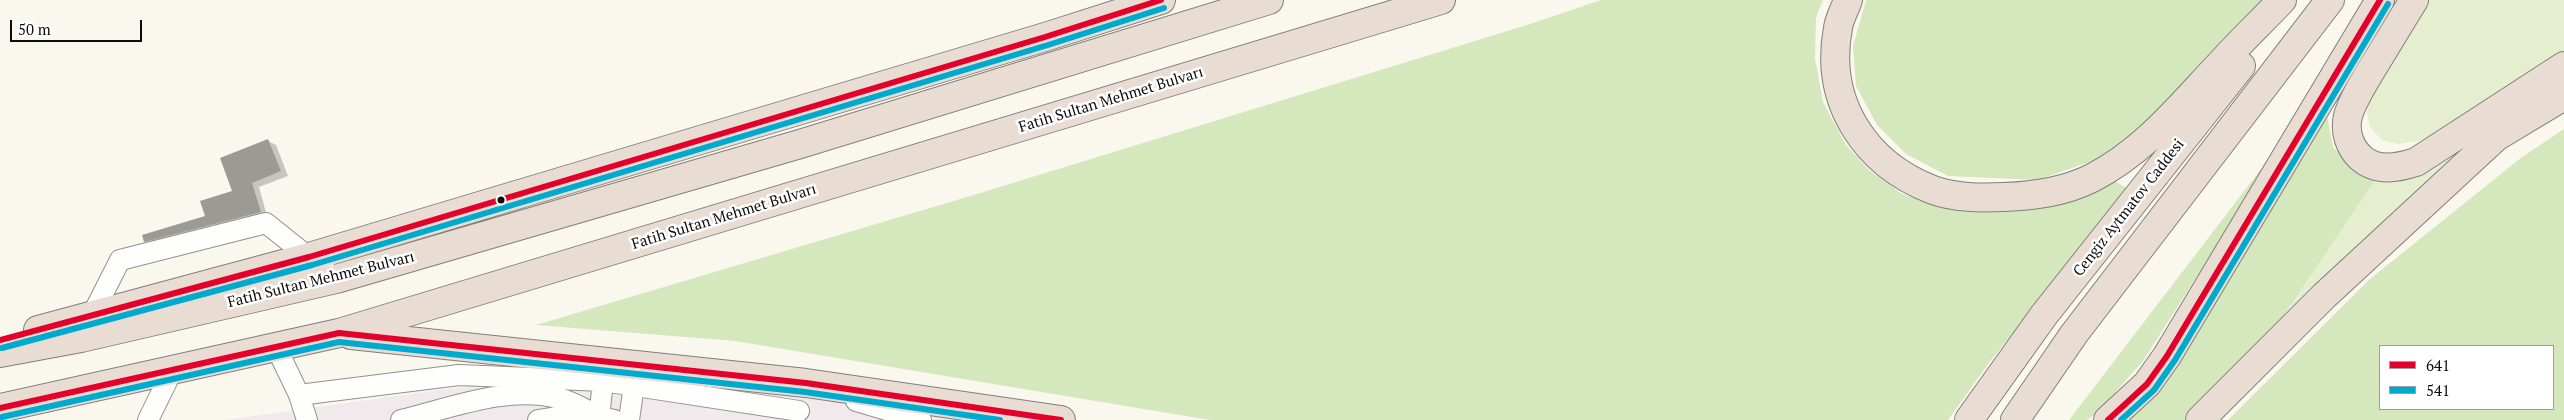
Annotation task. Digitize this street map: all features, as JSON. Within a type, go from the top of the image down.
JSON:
[{"type":"highway","points":[[0,340],[87,326],[309,257],[1046,37],[1161,0]]},
{"type":"highway","name":"Fatih Sultan Mehmet Bulvarı","points":[[0,353],[87,326],[336,279],[800,144],[1269,0]]},
{"type":"highway","name":"Fatih Sultan Mehmet Bulvarı","points":[[0,408],[339,334],[1441,0]]},
{"type":"highway","points":[[1848,0],[1838,27],[1835,56],[1839,90],[1852,125],[1862,140],[1887,164],[1934,190],[1960,196],[1984,198],[2045,194],[2090,180],[2116,166],[2147,141],[2179,110],[2282,0]]},
{"type":"highway","name":"Cengiz Aytmatov Caddesi","points":[[1969,420],[2044,315],[2293,0]]},
{"type":"highway","points":[[2015,420],[2074,334],[2330,0]]},
{"type":"highway","points":[[2108,420],[2147,384],[2167,356],[2380,0]]},
{"type":"highway","points":[[2414,0],[2357,95],[2348,117],[2347,134],[2352,147],[2362,159],[2372,164],[2385,168],[2400,168],[2416,162],[2564,66]]},
{"type":"highway","points":[[2200,420],[2324,296],[2496,137],[2564,96]]},
{"type":"highway","points":[[339,334],[805,387],[1061,420]]},
{"type":"street","points":[[87,326],[120,260],[266,224],[336,279]]},
{"type":"street","points":[[277,349],[299,395],[307,420]]},
{"type":"street","points":[[148,420],[172,371]]},
{"type":"street","points":[[299,395],[460,375],[603,381],[634,385],[799,416],[805,387],[921,420]]},
{"type":"street","points":[[600,416],[603,381]]},
{"type":"street","points":[[630,420],[634,385]]},
{"type":"street","points":[[401,420],[514,395],[562,399],[600,416]]},
{"type":"street","points":[[538,420],[600,416]]},
{"type":"shaded area","points":[[588,369],[766,390],[978,420],[225,420]]},
{"type":"green space","points":[[1601,0],[1823,0],[1816,17],[1815,59],[1823,102],[1846,145],[1869,170],[1902,194],[1948,209],[2036,208],[2115,181],[2129,190],[1991,360],[1948,420],[1210,420],[735,341],[536,325],[977,194],[1527,25]]},
{"type":"green space","points":[[1866,0],[2270,0],[2190,85],[2110,155],[2037,180],[1948,176],[1906,154],[1877,125],[1856,86],[1853,46]]},
{"type":"green space","points":[[2425,0],[2564,0],[2564,53],[2448,127],[2420,141],[2398,144],[2382,140],[2370,127],[2367,113],[2371,92]]},
{"type":"green space","points":[[2536,94],[2274,330],[2375,180],[2388,180]]},
{"type":"green space","points":[[2327,115],[2333,147],[2353,169],[2375,180],[2274,330],[2188,420],[2129,420],[2170,373]]},
{"type":"green space","points":[[2564,129],[2564,420],[2228,420],[2370,279],[2522,157]]},
{"type":"green space","points":[[2284,139],[2143,361],[2097,413],[2087,420],[2069,420]]},
{"type":"building","points":[[268,139],[281,171],[252,183],[261,212],[144,242],[142,235],[205,216],[200,201],[232,191],[220,158]]},
{"type":"transit line","name":"641","points":[[0,340],[309,257],[1045,37],[1161,0]]},
{"type":"transit line","name":"641","points":[[2108,420],[2147,384],[2167,356],[2380,0]]},
{"type":"transit line","name":"541","points":[[2121,420],[2154,390],[2175,360],[2388,4]]},
{"type":"transit line","name":"541","points":[[2,348],[312,265],[1048,45],[1164,8]]},
{"type":"transit line","name":"641","points":[[0,408],[339,333],[806,383],[1061,420]]},
{"type":"transit line","name":"541","points":[[2,417],[339,342],[805,392],[1000,420]]}]
